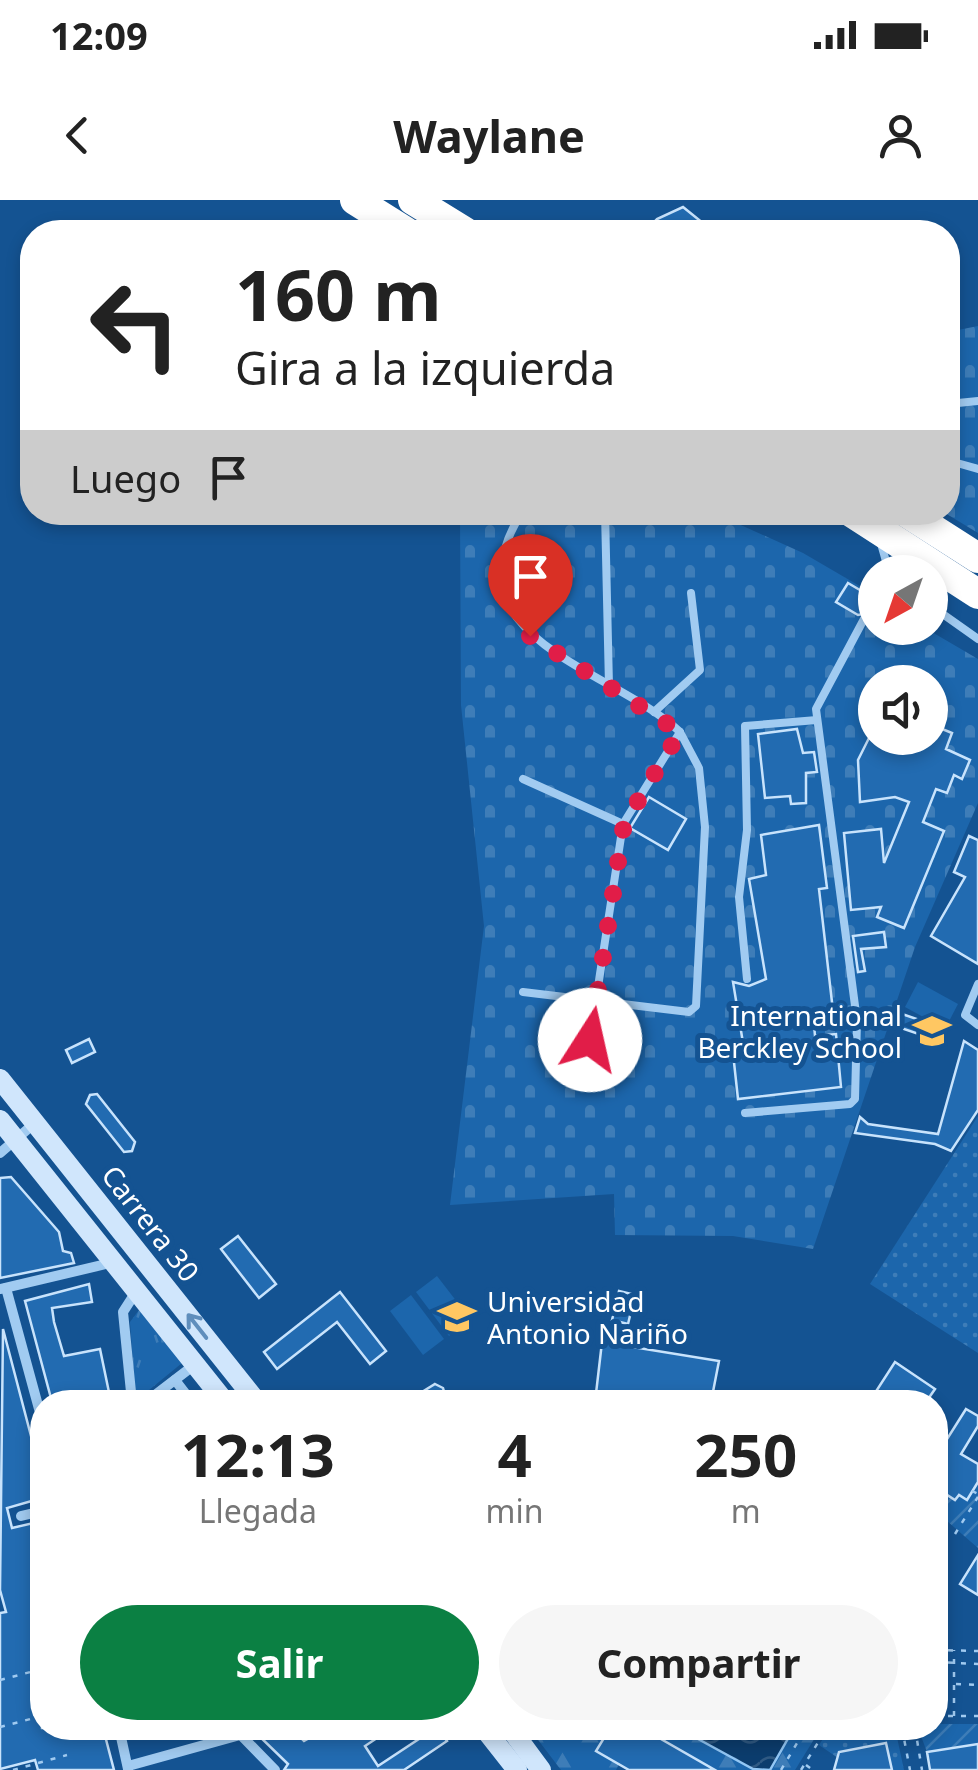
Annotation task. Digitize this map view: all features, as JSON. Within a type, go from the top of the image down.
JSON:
[{"type":"highway","points":[[355,200],[387,220]]},
{"type":"highway","points":[[413,200],[446,220]]},
{"type":"highway","points":[[870,525],[978,594]]},
{"type":"highway","points":[[926,525],[978,558]]},
{"type":"main road","name":"Carrera 30","points":[[3,1090],[36,1122],[248,1390]]},
{"type":"main road","name":"Carrera 30","points":[[0,1120],[213,1390]]},
{"type":"main road","points":[[493,1740],[517,1770]]},
{"type":"main road","points":[[519,1740],[541,1770]]},
{"type":"street","points":[[0,1153],[36,1122]]},
{"type":"street","points":[[33,1390],[3,1289],[106,1264]]},
{"type":"street","points":[[131,1390],[123,1312],[132,1298]]},
{"type":"street","points":[[162,1390],[189,1369]]},
{"type":"street","points":[[175,1380],[183,1390]]},
{"type":"street","points":[[21,1516],[30,1514]]},
{"type":"street","points":[[121,1740],[128,1768],[210,1740]]},
{"type":"street","points":[[246,1740],[275,1770]]},
{"type":"lane","points":[[515,525],[504,546],[502,567],[508,604],[530,636],[680,732],[693,750],[699,768],[705,826],[700,996],[690,1012],[522,992]]},
{"type":"lane","points":[[605,525],[610,686]]},
{"type":"lane","points":[[878,530],[885,555]]},
{"type":"lane","points":[[654,712],[700,670],[691,594]]},
{"type":"lane","points":[[948,618],[978,639]]},
{"type":"lane","points":[[744,1113],[850,1104],[855,1100],[857,1021],[817,720],[820,694],[858,630]]},
{"type":"lane","points":[[748,979],[739,897],[747,830],[745,726],[817,720]]},
{"type":"lane","points":[[590,1040],[624,824],[680,732]]},
{"type":"lane","points":[[523,779],[624,824]]},
{"type":"lane","points":[[978,984],[964,1014],[978,1024]]},
{"type":"path","points":[[954,1534],[978,1496],[972,1491]]},
{"type":"path","points":[[948,1650],[978,1651]]},
{"type":"path","points":[[954,1650],[954,1716]]},
{"type":"path","points":[[948,1662],[978,1664]]},
{"type":"path","points":[[0,1680],[30,1671]]},
{"type":"path","points":[[954,1684],[978,1685]]},
{"type":"path","points":[[948,1716],[978,1716]]},
{"type":"path","points":[[0,1728],[30,1719]]},
{"type":"path","points":[[781,1770],[799,1740]]},
{"type":"path","points":[[801,1770],[819,1740]]},
{"type":"path","points":[[904,1740],[910,1770]]},
{"type":"path","points":[[917,1740],[922,1770]]},
{"type":"path","points":[[13,1770],[67,1756]]},
{"type":"path","points":[[804,1764],[814,1770]]},
{"type":"green space","points":[[978,326],[978,533],[960,522],[960,330]]},
{"type":"green space","points":[[460,525],[741,525],[803,553],[858,585],[858,645],[948,645],[948,641],[978,659],[978,803],[915,947],[813,1249],[733,1236],[615,1235],[614,1194],[450,1205],[484,926],[461,705]]},
{"type":"green space","points":[[918,982],[958,1004],[945,1029],[905,1007]]},
{"type":"green space","points":[[978,1116],[978,1353],[870,1284]]},
{"type":"green space","points":[[437,1276],[471,1320],[449,1336],[416,1292]]},
{"type":"green space","points":[[411,1295],[444,1339],[423,1355],[390,1311]]},
{"type":"green space","points":[[139,1310],[182,1363],[149,1390],[135,1390],[130,1322]]},
{"type":"green space","points":[[978,1482],[978,1548],[948,1522],[948,1496],[955,1500],[959,1495],[967,1500]]},
{"type":"green space","points":[[948,1724],[978,1724],[978,1744],[927,1752],[922,1740],[948,1740]]},
{"type":"green space","points":[[538,1740],[602,1740],[596,1751],[619,1764],[616,1770],[561,1770]]},
{"type":"green space","points":[[663,1740],[700,1740],[756,1770],[715,1770]]},
{"type":"green space","points":[[787,1740],[814,1740],[795,1770],[770,1770]]},
{"type":"green space","points":[[822,1740],[898,1740],[904,1770],[892,1770],[885,1743],[840,1752],[841,1760],[819,1745]]},
{"type":"water","points":[[700,1740],[787,1740],[770,1770],[753,1769]]},
{"type":"building","points":[[683,207],[699,220],[656,220]]},
{"type":"building","points":[[848,583],[858,589],[858,615],[836,602]]},
{"type":"building","points":[[797,729],[803,753],[814,752],[817,772],[806,773],[806,803],[791,804],[790,796],[765,798],[758,734]]},
{"type":"building","points":[[948,750],[970,760],[962,779],[954,775],[947,793],[936,789],[923,822],[944,831],[904,928],[877,917],[881,907],[851,910],[844,833],[881,829],[884,863],[909,802],[895,797],[860,802],[860,755],[948,755]]},
{"type":"building","points":[[649,797],[686,819],[668,850],[630,828]]},
{"type":"building","points":[[819,825],[827,888],[819,889],[833,1011],[813,1013],[815,1036],[836,1034],[841,1087],[738,1099],[732,1044],[743,1043],[733,982],[749,986],[766,979],[749,879],[766,875],[761,835]]},
{"type":"building","points":[[969,836],[978,840],[978,964],[931,936],[965,877],[954,872]]},
{"type":"building","points":[[884,932],[886,947],[861,949],[865,971],[858,972],[853,936]]},
{"type":"building","points":[[902,1014],[943,1028],[939,1041],[898,1027]]},
{"type":"building","points":[[89,1039],[95,1052],[72,1063],[66,1050]]},
{"type":"building","points":[[964,1041],[978,1050],[978,1110],[951,1151],[935,1144],[855,1133],[860,1117],[868,1124],[938,1134]]},
{"type":"building","points":[[97,1094],[135,1142],[132,1151],[124,1152],[86,1104],[90,1095]]},
{"type":"building","points":[[11,1177],[59,1232],[63,1251],[71,1253],[74,1263],[0,1278],[0,1178]]},
{"type":"building","points":[[238,1236],[276,1284],[259,1298],[221,1249]]},
{"type":"building","points":[[89,1284],[92,1302],[52,1308],[54,1322],[64,1356],[100,1349],[109,1390],[49,1390],[25,1301]]},
{"type":"building","points":[[619,1291],[635,1295],[628,1324],[612,1320]]},
{"type":"building","points":[[340,1292],[386,1351],[370,1364],[337,1322],[277,1369],[264,1352]]},
{"type":"building","points":[[3,1329],[30,1432],[30,1501],[7,1508],[12,1528],[30,1524],[30,1740],[106,1740],[114,1770],[38,1770],[35,1760],[0,1769],[0,1613],[6,1612],[0,1590]]},
{"type":"building","points":[[602,1342],[719,1361],[713,1390],[596,1390]]},
{"type":"building","points":[[895,1362],[935,1389],[934,1390],[877,1390]]},
{"type":"building","points":[[966,1409],[978,1416],[978,1426],[961,1454],[978,1464],[978,1482],[967,1500],[948,1495],[948,1437]]},
{"type":"building","points":[[978,1555],[978,1595],[960,1584]]},
{"type":"building","points":[[263,1740],[374,1740],[365,1746],[378,1766],[417,1740],[447,1741],[404,1770],[284,1770],[288,1764]]},
{"type":"building","points":[[603,1740],[663,1740],[715,1770],[629,1770],[596,1751]]},
{"type":"building","points":[[886,1743],[892,1770],[834,1770],[839,1752]]},
{"type":"building","points":[[978,1744],[978,1770],[930,1770],[927,1752]]},
{"type":"place","name":"International Berckley School","points":[[932,1031]]},
{"type":"place","name":"Universidad Antonio Nariño","points":[[457,1317]]},
{"type":"route","points":[[530,636],[680,732],[624,824],[590,1040]]}]
